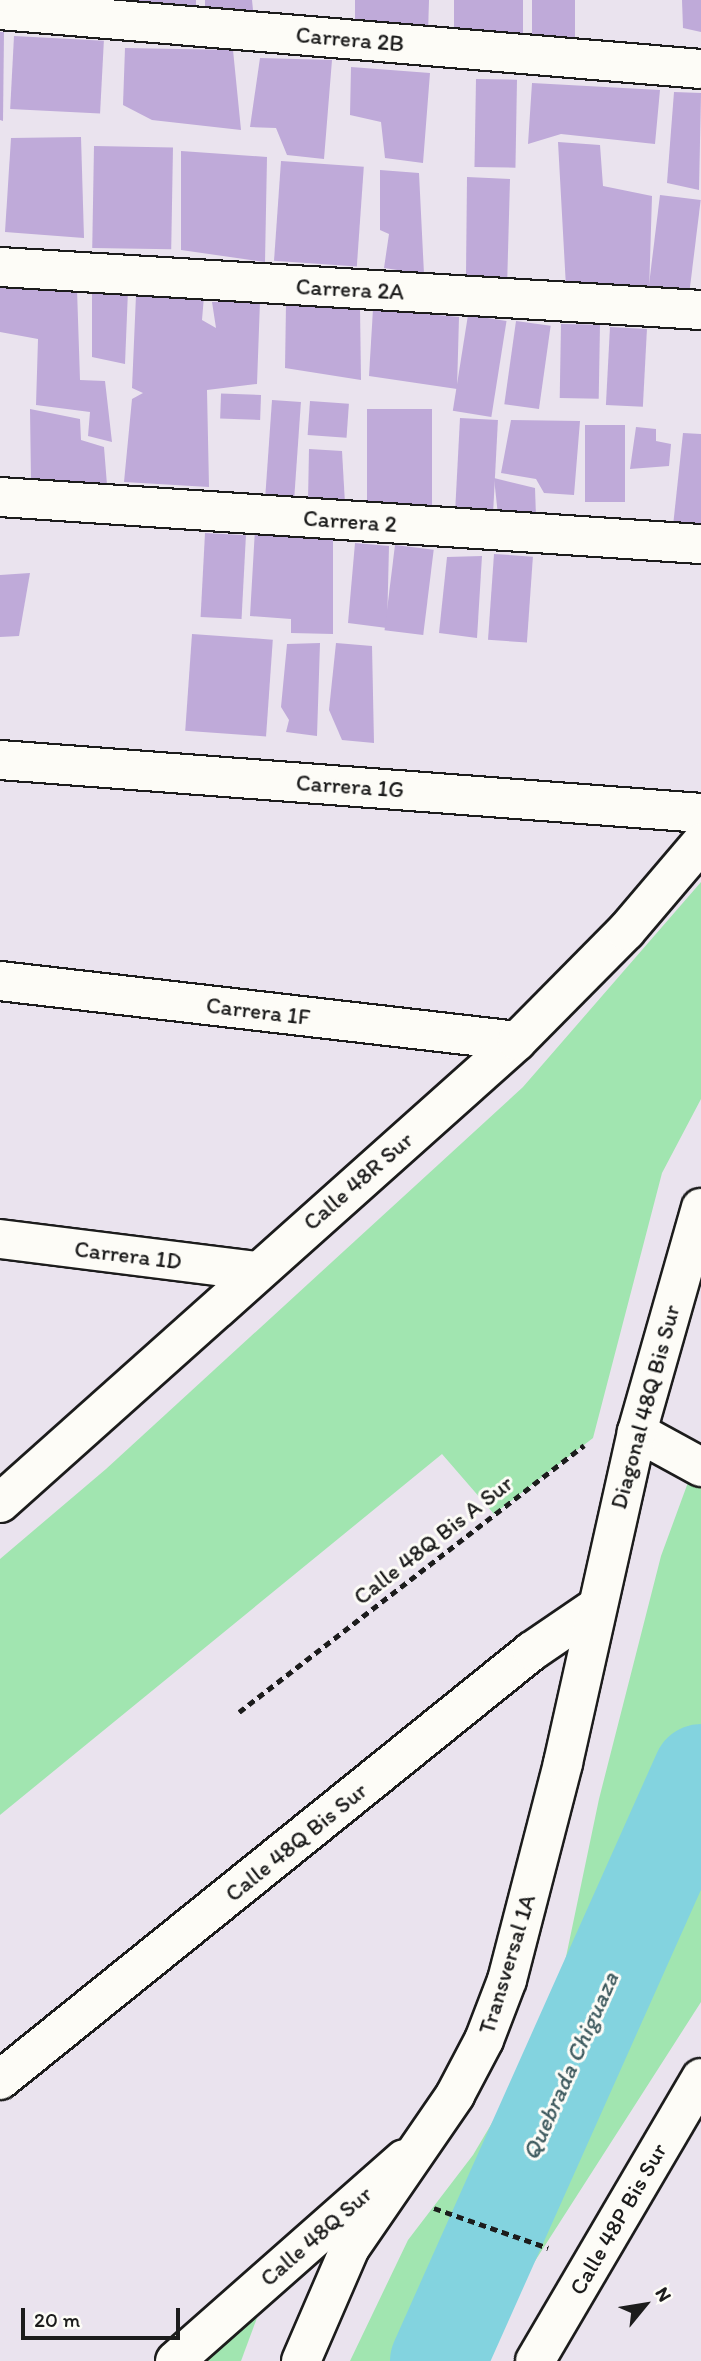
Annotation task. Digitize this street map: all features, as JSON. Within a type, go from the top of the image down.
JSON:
[{"type":"street","name":"Carrera 2B","points":[[0,10],[701,69]]},
{"type":"street","name":"Carrera 2A","points":[[0,267],[701,310]]},
{"type":"street","name":"Carrera 2","points":[[0,498],[701,544]]},
{"type":"street","name":"Carrera 1G","points":[[0,760],[701,813]]},
{"type":"street","name":"Calle 48R Sur","points":[[0,1503],[18,1469],[257,1271],[517,1041],[626,931],[701,843]]},
{"type":"street","name":"Carrera 1F","points":[[0,981],[517,1041]]},
{"type":"street","name":"Diagonal 48Q Bis Sur","points":[[595,1608],[637,1432],[701,1208]]},
{"type":"street","name":"Carrera 1D","points":[[0,1239],[257,1271]]},
{"type":"street","points":[[637,1432],[701,1468]]},
{"type":"street","name":"Calle 48Q Bis Sur","points":[[0,2080],[532,1651],[595,1608]]},
{"type":"street","name":"Transversal 1A","points":[[301,2361],[350,2248],[426,2139],[484,2040],[507,1980],[563,1763],[595,1608]]},
{"type":"street","name":"Calle 48P Bis Sur","points":[[535,2361],[701,2078]]},
{"type":"street","name":"Calle 48Q Sur","points":[[175,2361],[426,2139]]},
{"type":"path","name":"Calle 48Q Bis A Sur","points":[[239,1712],[593,1438]]},
{"type":"path","points":[[463,2218],[528,2241]]},
{"type":"green space","points":[[701,882],[701,1099],[662,1173],[593,1438],[494,1514],[442,1454],[0,1815],[0,1559],[106,1469],[523,1087]]},
{"type":"green space","points":[[701,1447],[701,2002],[519,2286],[481,2361],[350,2361],[408,2240],[473,2155],[540,2042],[562,1976],[599,1799],[661,1556]]},
{"type":"green space","points":[[261,2307],[241,2361],[199,2361]]},
{"type":"building","points":[[109,0],[196,0],[196,17]]},
{"type":"building","points":[[205,0],[252,0],[254,20],[205,15]]},
{"type":"building","points":[[355,0],[429,0],[428,34],[355,27]]},
{"type":"building","points":[[454,0],[523,0],[523,38],[454,38]]},
{"type":"building","points":[[532,0],[575,0],[575,42],[532,42]]},
{"type":"building","points":[[682,0],[701,0],[701,32],[683,28]]},
{"type":"building","points":[[0,32],[4,32],[3,121],[0,120]]},
{"type":"building","points":[[14,36],[104,41],[100,114],[10,109]]},
{"type":"building","points":[[125,48],[233,50],[241,130],[152,120],[123,105]]},
{"type":"building","points":[[260,58],[332,60],[324,159],[287,155],[276,128],[250,127]]},
{"type":"building","points":[[351,67],[430,73],[423,163],[385,158],[381,122],[350,115]]},
{"type":"building","points":[[476,79],[517,80],[515,168],[474,167]]},
{"type":"building","points":[[532,83],[660,90],[655,144],[561,134],[528,144]]},
{"type":"building","points":[[674,92],[701,93],[699,190],[667,183]]},
{"type":"building","points":[[81,137],[84,238],[5,232],[11,138]]},
{"type":"building","points":[[558,142],[600,145],[603,186],[652,196],[649,293],[566,287]]},
{"type":"building","points":[[94,146],[173,147],[171,249],[92,248]]},
{"type":"building","points":[[181,151],[267,157],[265,262],[181,250]]},
{"type":"building","points":[[281,161],[364,167],[357,267],[274,261]]},
{"type":"building","points":[[380,170],[419,173],[424,274],[384,268],[389,234],[380,230]]},
{"type":"building","points":[[467,177],[510,179],[507,288],[466,276]]},
{"type":"building","points":[[660,195],[701,200],[688,303],[647,298]]},
{"type":"building","points":[[0,279],[77,289],[80,380],[105,381],[112,442],[88,436],[90,412],[36,405],[38,339],[0,332]]},
{"type":"building","points":[[92,288],[128,290],[125,364],[92,357]]},
{"type":"building","points":[[136,295],[204,296],[202,320],[216,328],[212,302],[260,301],[257,384],[207,390],[209,487],[124,482],[132,399],[143,393],[132,388]]},
{"type":"building","points":[[286,304],[360,308],[361,380],[285,368]]},
{"type":"building","points":[[373,309],[459,317],[457,389],[369,376]]},
{"type":"building","points":[[468,315],[507,321],[491,417],[453,411]]},
{"type":"building","points":[[516,321],[551,326],[539,409],[504,404]]},
{"type":"building","points":[[561,324],[600,325],[599,399],[560,398]]},
{"type":"building","points":[[610,327],[647,329],[643,407],[606,405]]},
{"type":"building","points":[[221,394],[261,395],[260,420],[220,419]]},
{"type":"building","points":[[272,400],[301,402],[294,501],[265,499]]},
{"type":"building","points":[[310,401],[349,404],[347,438],[308,435]]},
{"type":"building","points":[[30,409],[80,419],[81,440],[104,447],[107,485],[31,480]]},
{"type":"building","points":[[367,409],[432,409],[432,505],[367,505]]},
{"type":"building","points":[[460,418],[498,420],[493,513],[455,511]]},
{"type":"building","points":[[511,420],[580,421],[574,495],[544,493],[536,479],[501,473]]},
{"type":"building","points":[[585,425],[625,425],[625,502],[585,502]]},
{"type":"building","points":[[636,427],[656,429],[656,441],[671,444],[669,466],[630,469]]},
{"type":"building","points":[[683,433],[701,434],[701,529],[673,526]]},
{"type":"building","points":[[309,449],[342,451],[345,504],[308,501]]},
{"type":"building","points":[[494,478],[535,488],[536,517],[498,515]]},
{"type":"building","points":[[255,529],[333,537],[333,634],[291,633],[291,619],[250,616]]},
{"type":"building","points":[[205,533],[246,535],[242,619],[201,617]]},
{"type":"building","points":[[355,543],[389,546],[387,628],[348,623]]},
{"type":"building","points":[[395,545],[434,550],[423,635],[385,630]]},
{"type":"building","points":[[494,554],[533,557],[527,643],[488,640]]},
{"type":"building","points":[[482,556],[477,638],[439,633],[447,557]]},
{"type":"building","points":[[30,573],[19,636],[0,637],[0,575]]},
{"type":"building","points":[[192,634],[273,640],[266,736],[185,731]]},
{"type":"building","points":[[320,643],[317,736],[286,732],[289,720],[281,707],[287,644]]},
{"type":"building","points":[[336,643],[372,646],[374,743],[342,740],[329,710]]},
{"type":"waterway","name":"Quebrada Chiguaza","points":[[438,2361],[701,1772]]}]
